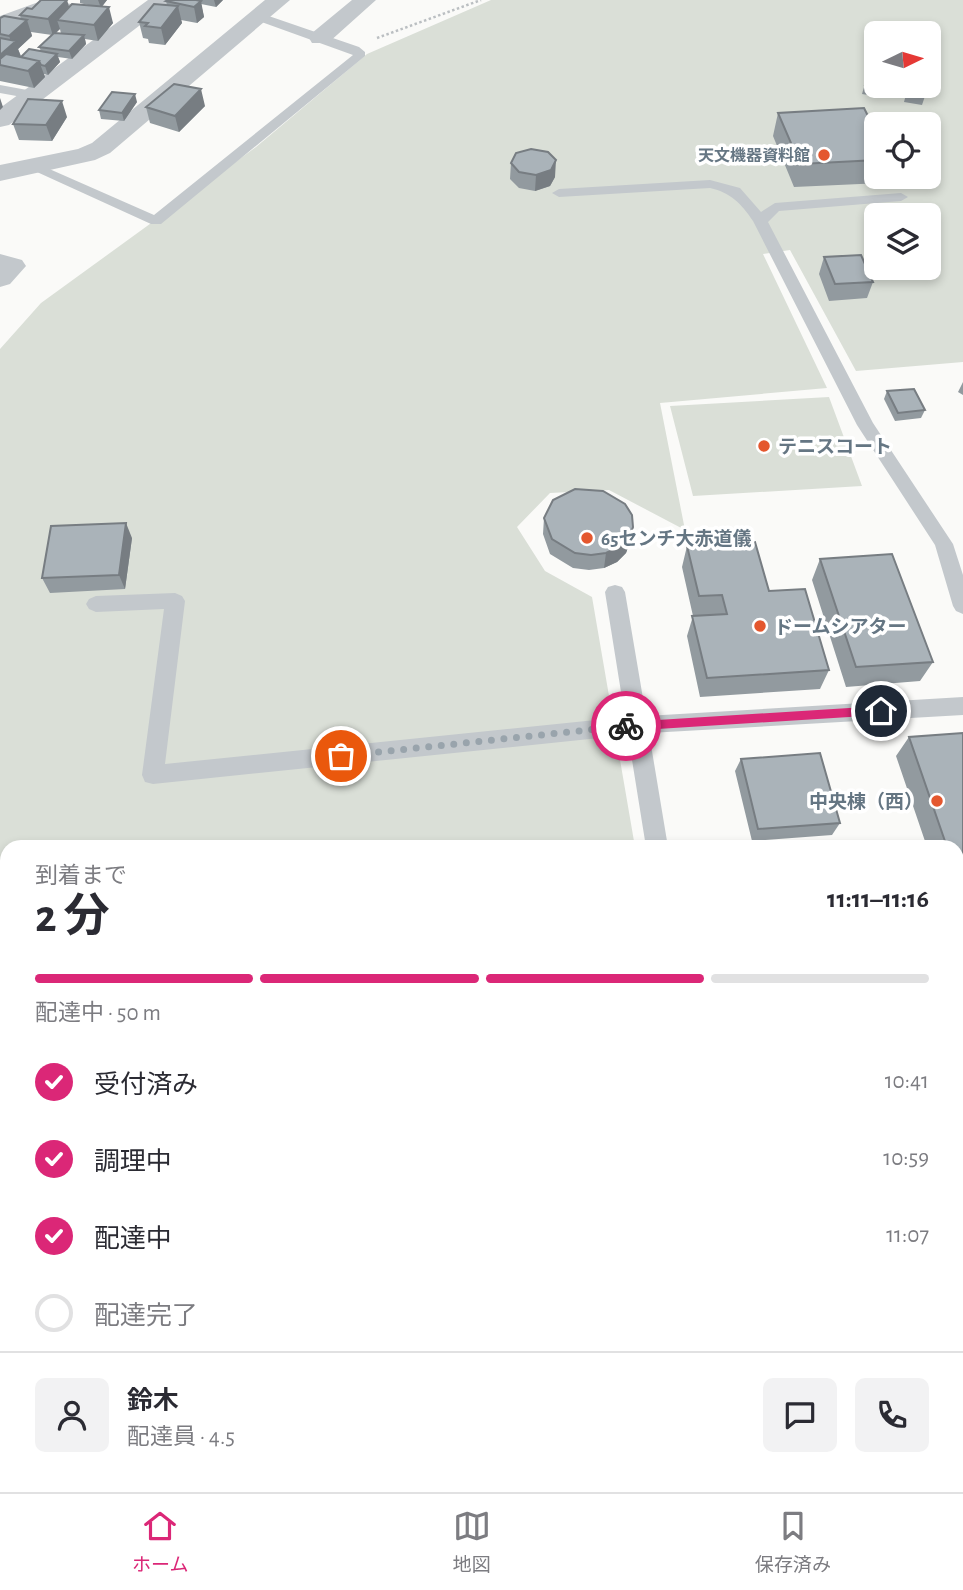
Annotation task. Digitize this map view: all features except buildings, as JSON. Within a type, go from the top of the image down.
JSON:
[{"type":"street","points":[[0,120],[162,0]]},
{"type":"street","points":[[0,173],[86,155],[101,148],[279,0]]},
{"type":"street","points":[[320,38],[365,0]]},
{"type":"street","points":[[0,24],[44,6],[135,20]]},
{"type":"street","points":[[0,263],[12,266],[0,278]]},
{"type":"lane","points":[[33,167],[156,220],[359,56],[359,52],[355,50],[260,17]]},
{"type":"lane","points":[[0,89],[33,95]]},
{"type":"lane","points":[[559,193],[710,184],[743,194],[760,221],[866,425],[944,544],[963,606]]},
{"type":"lane","points":[[760,221],[775,207],[901,197]]},
{"type":"lane","points":[[615,592],[656,840]]},
{"type":"lane","points":[[96,604],[175,601],[153,775],[637,725],[963,706]]},
{"type":"path","points":[[355,50],[372,40],[481,0]]},
{"type":"shaded area","points":[[491,0],[963,0],[963,362],[856,371],[790,250],[763,254],[827,388],[660,403],[685,530],[609,490],[550,493],[517,527],[545,571],[592,597],[634,840],[0,840],[0,349],[41,303],[256,147],[367,54]]},
{"type":"shaded area","name":"テニスコート","points":[[829,397],[862,486],[693,496],[670,406]]},
{"type":"way so far","points":[[341,756],[626,726]]},
{"type":"place","name":"天文機器資料館","points":[[824,155]]},
{"type":"place","name":"テニスコート","points":[[764,446]]},
{"type":"place","name":"65センチ大赤道儀","points":[[587,538]]},
{"type":"place","name":"ドームシアター","points":[[760,626]]},
{"type":"place","name":"中央棟（西）","points":[[937,801]]},
{"type":"route","points":[[626,726],[881,711]]}]
